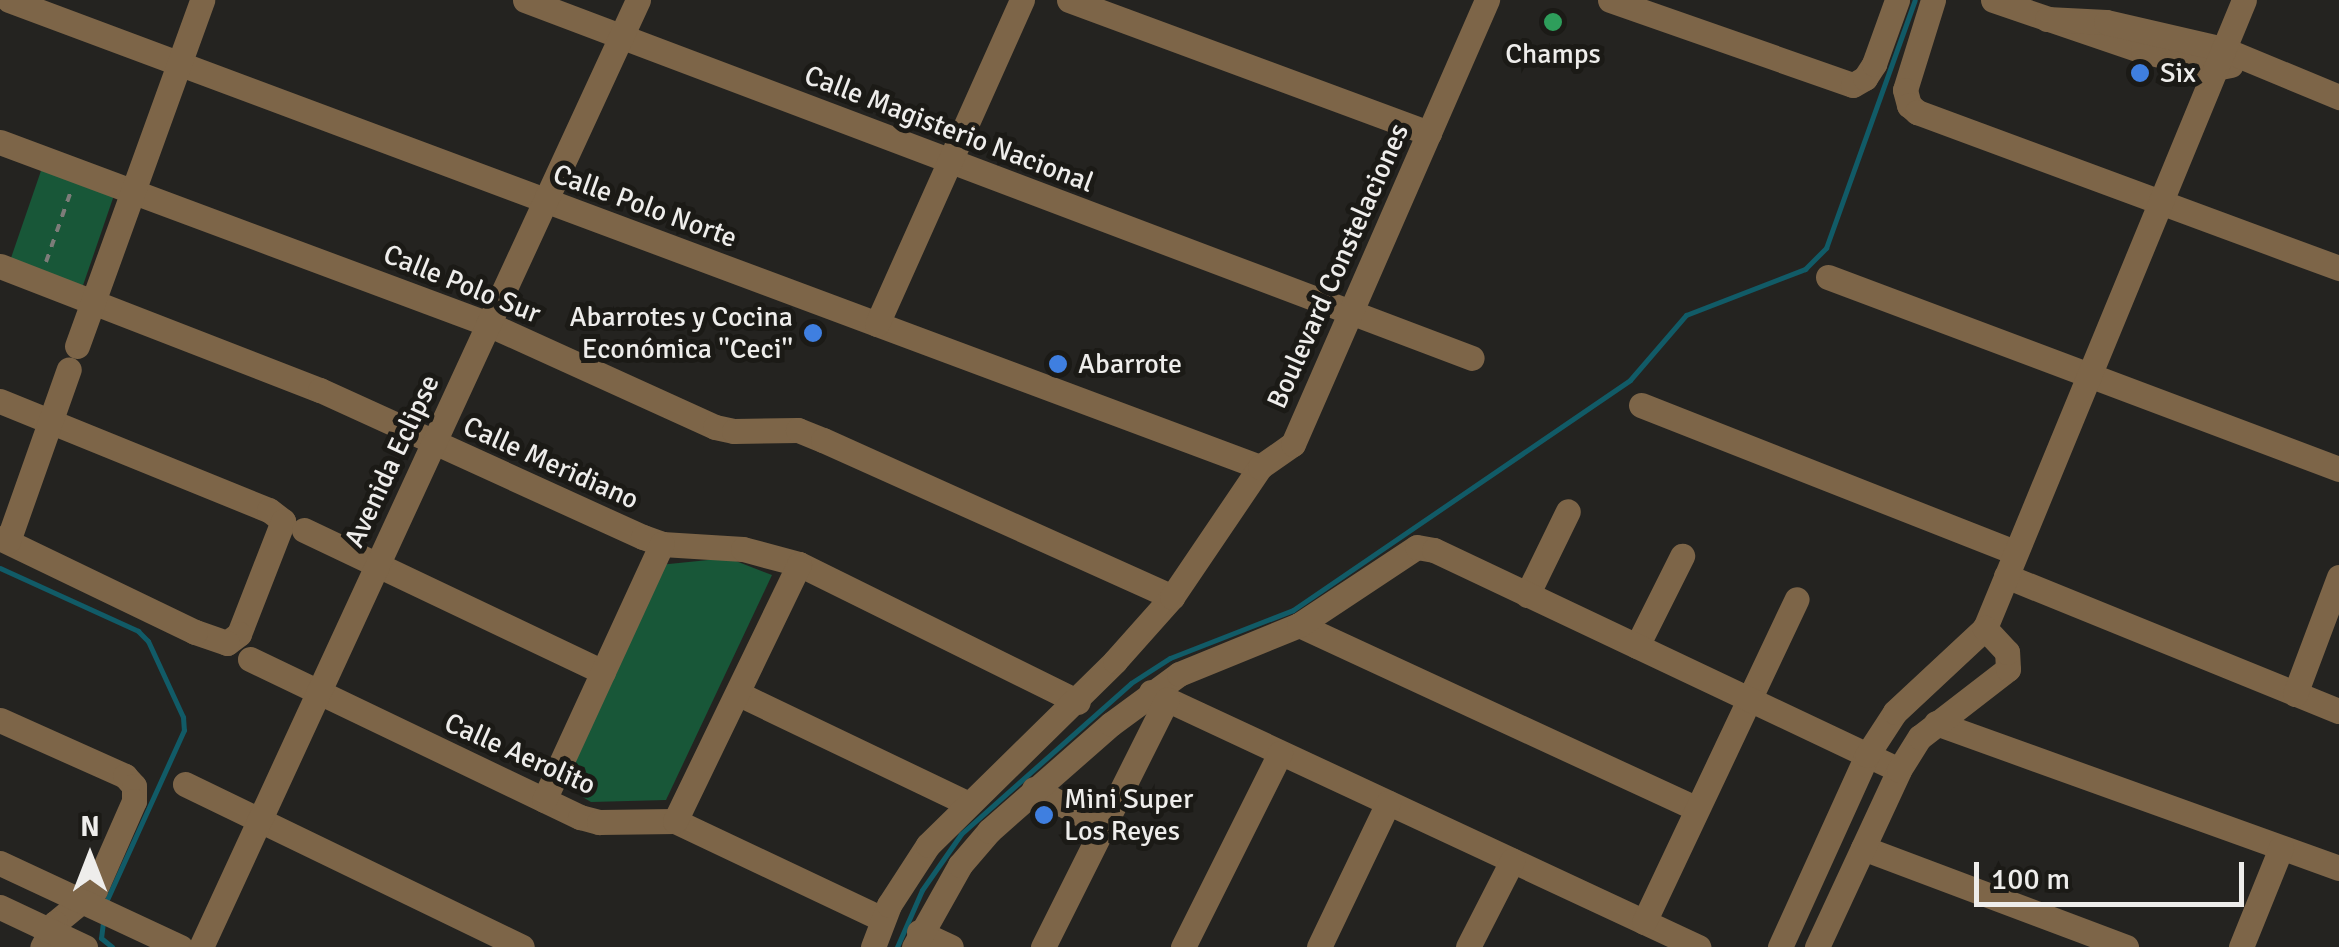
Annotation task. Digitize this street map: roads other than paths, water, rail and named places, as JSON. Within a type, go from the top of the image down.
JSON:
[{"type":"street","name":"Calle Polo Norte","points":[[9,0],[1260,467]]},
{"type":"street","points":[[0,401],[50,420],[269,510],[283,521],[240,634],[226,642],[195,632],[4,540],[50,420],[202,0]]},
{"type":"street","name":"Calle Magisterio Nacional","points":[[525,0],[1472,358]]},
{"type":"street","name":"Avenida Eclipse","points":[[202,947],[638,0]]},
{"type":"street","points":[[876,324],[1022,0]]},
{"type":"street","points":[[1068,0],[1429,132]]},
{"type":"street","name":"Boulevard Constelaciones","points":[[873,947],[882,918],[914,863],[967,803],[1078,702],[1172,597],[1260,467],[1293,444],[1487,0]]},
{"type":"street","points":[[1610,0],[1842,83],[1860,83],[1874,64],[1897,0]]},
{"type":"street","points":[[1933,0],[1905,90],[1908,105],[2339,268]]},
{"type":"street","points":[[1993,0],[2047,18],[2107,20],[2220,58],[2250,62],[2339,97]]},
{"type":"street","points":[[1780,947],[1868,755],[1895,712],[1985,628],[2244,0]]},
{"type":"street","name":"Calle Polo Sur","points":[[0,142],[134,188],[488,324],[715,426],[734,431],[798,430],[824,440],[1172,597]]},
{"type":"street","name":"Calle Meridiano","points":[[0,266],[320,390],[662,544],[743,549],[799,564],[1078,702]]},
{"type":"street","points":[[1828,276],[2339,470]]},
{"type":"street","points":[[1640,405],[2339,711]]},
{"type":"street","points":[[1527,594],[1568,512]]},
{"type":"street","points":[[304,530],[603,672]]},
{"type":"street","points":[[544,800],[662,544]]},
{"type":"street","points":[[951,947],[917,940],[960,864],[1034,789],[1159,696],[1180,674],[1299,624],[1410,550],[1434,550],[1899,770]]},
{"type":"street","points":[[1638,646],[1682,556]]},
{"type":"street","points":[[675,822],[799,564]]},
{"type":"street","points":[[2296,694],[2339,577]]},
{"type":"street","points":[[1644,922],[1797,599]]},
{"type":"street","points":[[1299,624],[1697,810]]},
{"type":"street","points":[[1817,947],[1899,770],[1920,737],[2010,664],[2008,652],[1985,628]]},
{"type":"street","name":"Calle Aerolito","points":[[250,659],[544,800],[599,822],[675,822],[882,918]]},
{"type":"street","points":[[738,694],[967,803]]},
{"type":"street","points":[[1159,696],[1698,947]]},
{"type":"street","points":[[1043,947],[1103,826],[1159,696]]},
{"type":"street","points":[[0,720],[125,776],[134,786],[134,801],[95,890],[46,938]]},
{"type":"street","points":[[1936,723],[2339,868]]},
{"type":"street","points":[[1184,947],[1280,753]]},
{"type":"street","points":[[185,784],[522,947]]},
{"type":"street","points":[[1034,789],[1103,826]]},
{"type":"street","points":[[1319,947],[1388,803]]},
{"type":"street","points":[[1864,848],[2126,947]]},
{"type":"street","points":[[2241,947],[2282,848]]},
{"type":"street","points":[[1468,947],[1512,861]]},
{"type":"street","points":[[0,863],[180,947]]},
{"type":"street","points":[[0,908],[46,938],[85,947]]},
{"type":"waterway","points":[[897,947],[922,890],[961,834],[1131,683],[1170,658],[1293,610],[1630,380],[1686,315],[1805,269],[1826,248],[1915,0]]},
{"type":"waterway","points":[[0,568],[138,631],[148,641],[183,717],[184,730],[107,900]]},
{"type":"waterway","points":[[103,922],[101,938],[112,947]]},
{"type":"place","name":"Champs","points":[[1553,22]]},
{"type":"place","name":"Six","points":[[2140,73]]},
{"type":"place","name":"Abarrotes y Cocina Económica ''Ceci''","points":[[813,333]]},
{"type":"place","name":"Abarrote","points":[[1058,364]]},
{"type":"place","name":"Mini Super Los Reyes","points":[[1044,815]]}]
